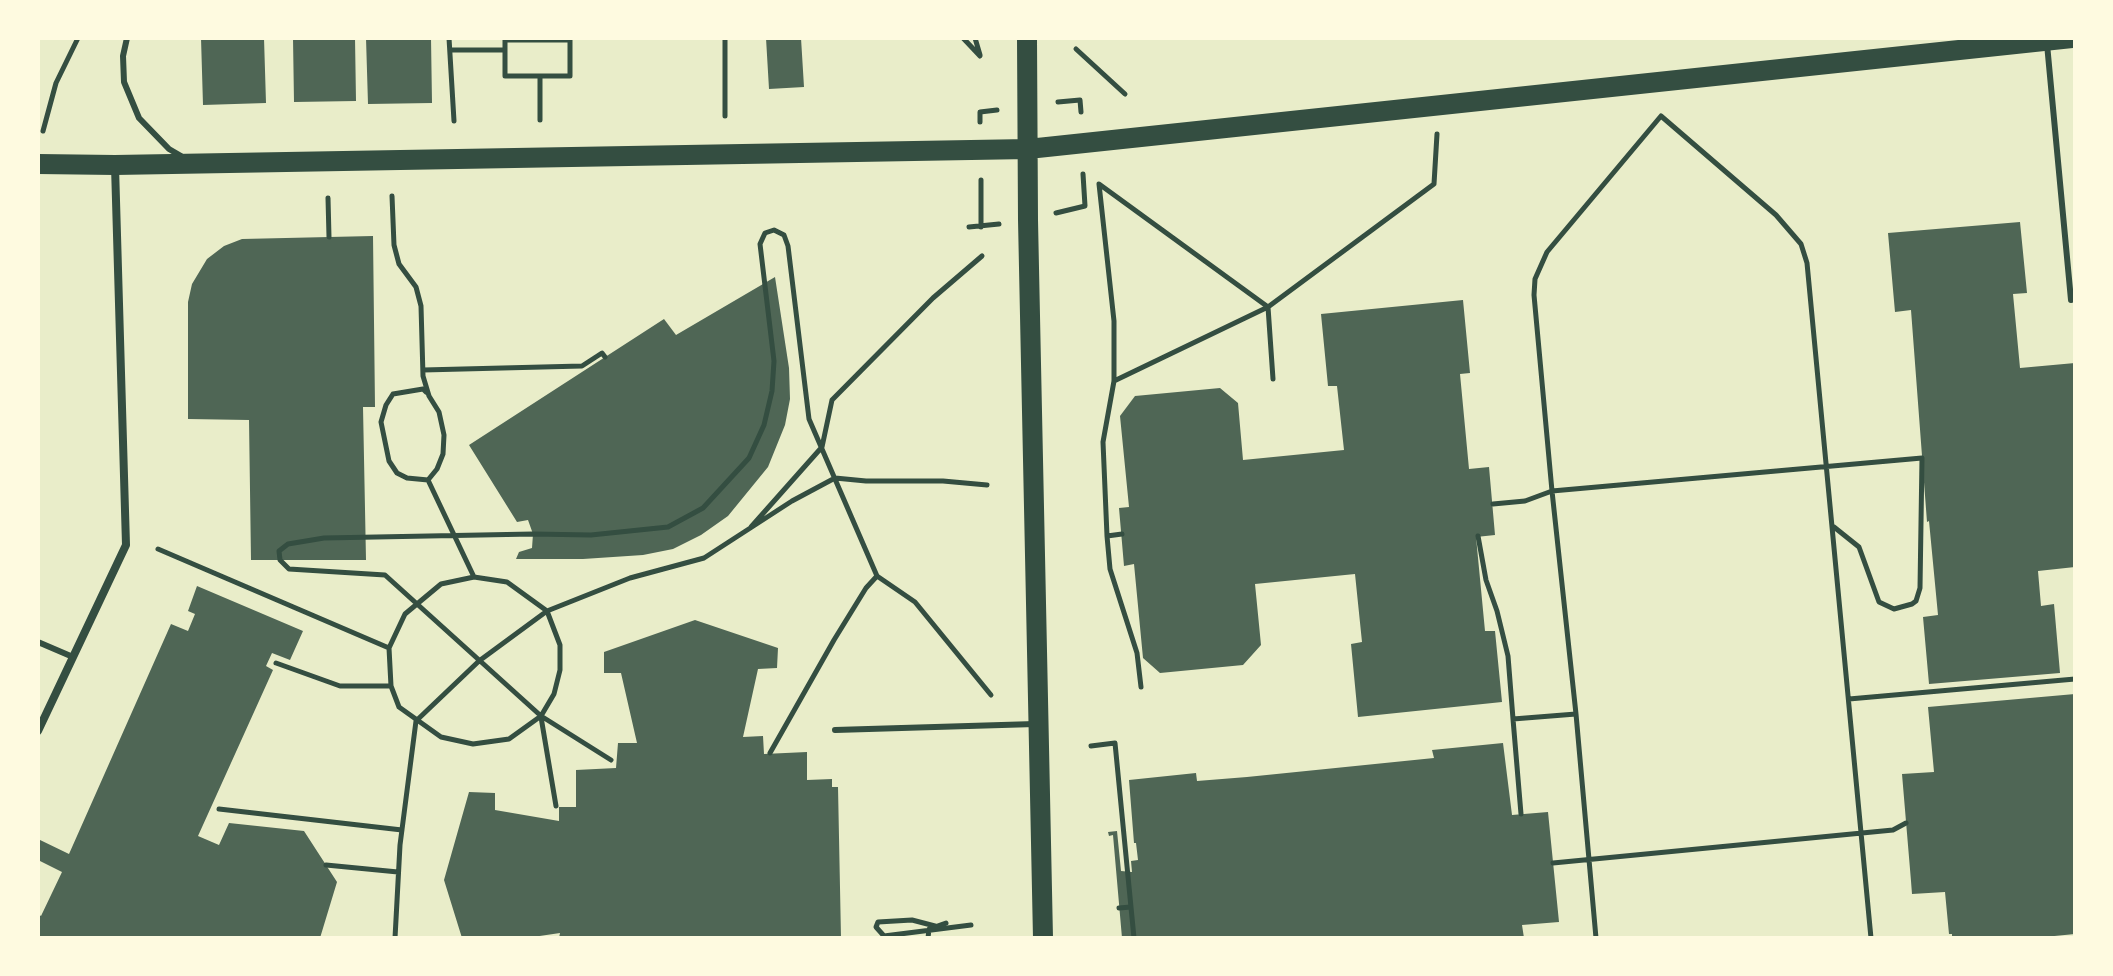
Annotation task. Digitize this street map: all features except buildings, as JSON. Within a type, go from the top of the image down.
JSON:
[{"type":"main road","points":[[1027,38],[1043,938]]},
{"type":"main road","points":[[38,164],[1028,149],[2072,38]]},
{"type":"street","points":[[38,731],[126,545],[115,165]]},
{"type":"lane","points":[[127,38],[123,56],[124,82],[139,118],[169,149],[195,164]]},
{"type":"lane","points":[[2046,41],[2071,300]]},
{"type":"lane","points":[[38,642],[73,657]]},
{"type":"lane","points":[[835,730],[1039,724]]},
{"type":"path","points":[[43,131],[56,83],[78,38]]},
{"type":"path","points":[[449,38],[454,121]]},
{"type":"path","points":[[725,38],[725,116]]},
{"type":"path","points":[[963,38],[980,56],[975,38]]},
{"type":"path","points":[[505,40],[570,40],[570,76],[505,76],[505,50],[505,40]]},
{"type":"path","points":[[1076,49],[1125,94]]},
{"type":"path","points":[[450,50],[505,50]]},
{"type":"path","points":[[540,76],[540,120]]},
{"type":"path","points":[[1596,938],[1534,295],[1537,271],[1547,252],[1661,116],[1776,215],[1801,244],[1809,272],[1871,938]]},
{"type":"path","points":[[1114,381],[1268,307],[1434,184],[1437,133]]},
{"type":"path","points":[[1141,687],[1137,653],[1110,569],[1107,536],[1103,442],[1114,381],[1114,321],[1099,184],[1268,307],[1273,379]]},
{"type":"path","points":[[392,196],[394,245],[399,264],[416,287],[421,306],[423,370],[429,396]]},
{"type":"path","points":[[328,198],[329,237]]},
{"type":"path","points":[[611,760],[541,716],[385,575],[289,569],[280,560],[279,551],[288,544],[365,536],[591,535],[668,527],[703,508],[749,458],[764,425],[772,391],[774,361],[760,244],[765,233],[774,230],[784,235],[788,246],[809,419],[877,576],[915,602],[991,695]]},
{"type":"path","points":[[743,536],[822,447],[832,400],[933,298],[982,256]]},
{"type":"path","points":[[423,370],[582,366],[602,353],[605,357]]},
{"type":"path","points":[[423,389],[439,412],[444,435],[443,454],[428,480],[407,478],[397,473],[389,461],[381,422],[393,394],[423,389]]},
{"type":"path","points":[[1493,504],[1525,501],[1552,491],[1922,458],[1920,588],[1916,601],[1901,609],[1888,608],[1879,602],[1859,547],[1833,526]]},
{"type":"path","points":[[395,938],[402,830],[416,721],[479,661],[547,611],[630,578],[704,558],[743,536],[792,501],[835,478],[987,485]]},
{"type":"path","points":[[428,480],[474,577]]},
{"type":"path","points":[[1107,536],[1122,534]]},
{"type":"path","points":[[1478,536],[1486,580],[1508,656],[1521,814]]},
{"type":"path","points":[[158,549],[389,648]]},
{"type":"path","points":[[770,753],[834,640],[866,588],[877,576]]},
{"type":"path","points":[[474,577],[507,582],[547,611],[560,645],[560,670],[554,694],[541,716],[509,739],[473,744],[441,737],[399,707],[391,686],[389,648],[405,614],[416,603],[441,584],[474,577]]},
{"type":"path","points":[[276,663],[340,686],[391,686]]},
{"type":"path","points":[[1849,699],[2075,679]]},
{"type":"path","points":[[1513,719],[1576,714]]},
{"type":"path","points":[[541,716],[556,806]]},
{"type":"path","points":[[1091,746],[1115,743],[1134,938]]},
{"type":"path","points":[[219,809],[402,830]]},
{"type":"path","points":[[1553,863],[1893,830],[1906,823]]},
{"type":"path","points":[[326,865],[398,872]]},
{"type":"path","points":[[1119,908],[1131,907]]},
{"type":"path","points":[[936,926],[912,920],[878,922],[876,927],[884,936],[971,925]]},
{"type":"path","points":[[928,938],[929,929],[946,923]]}]
